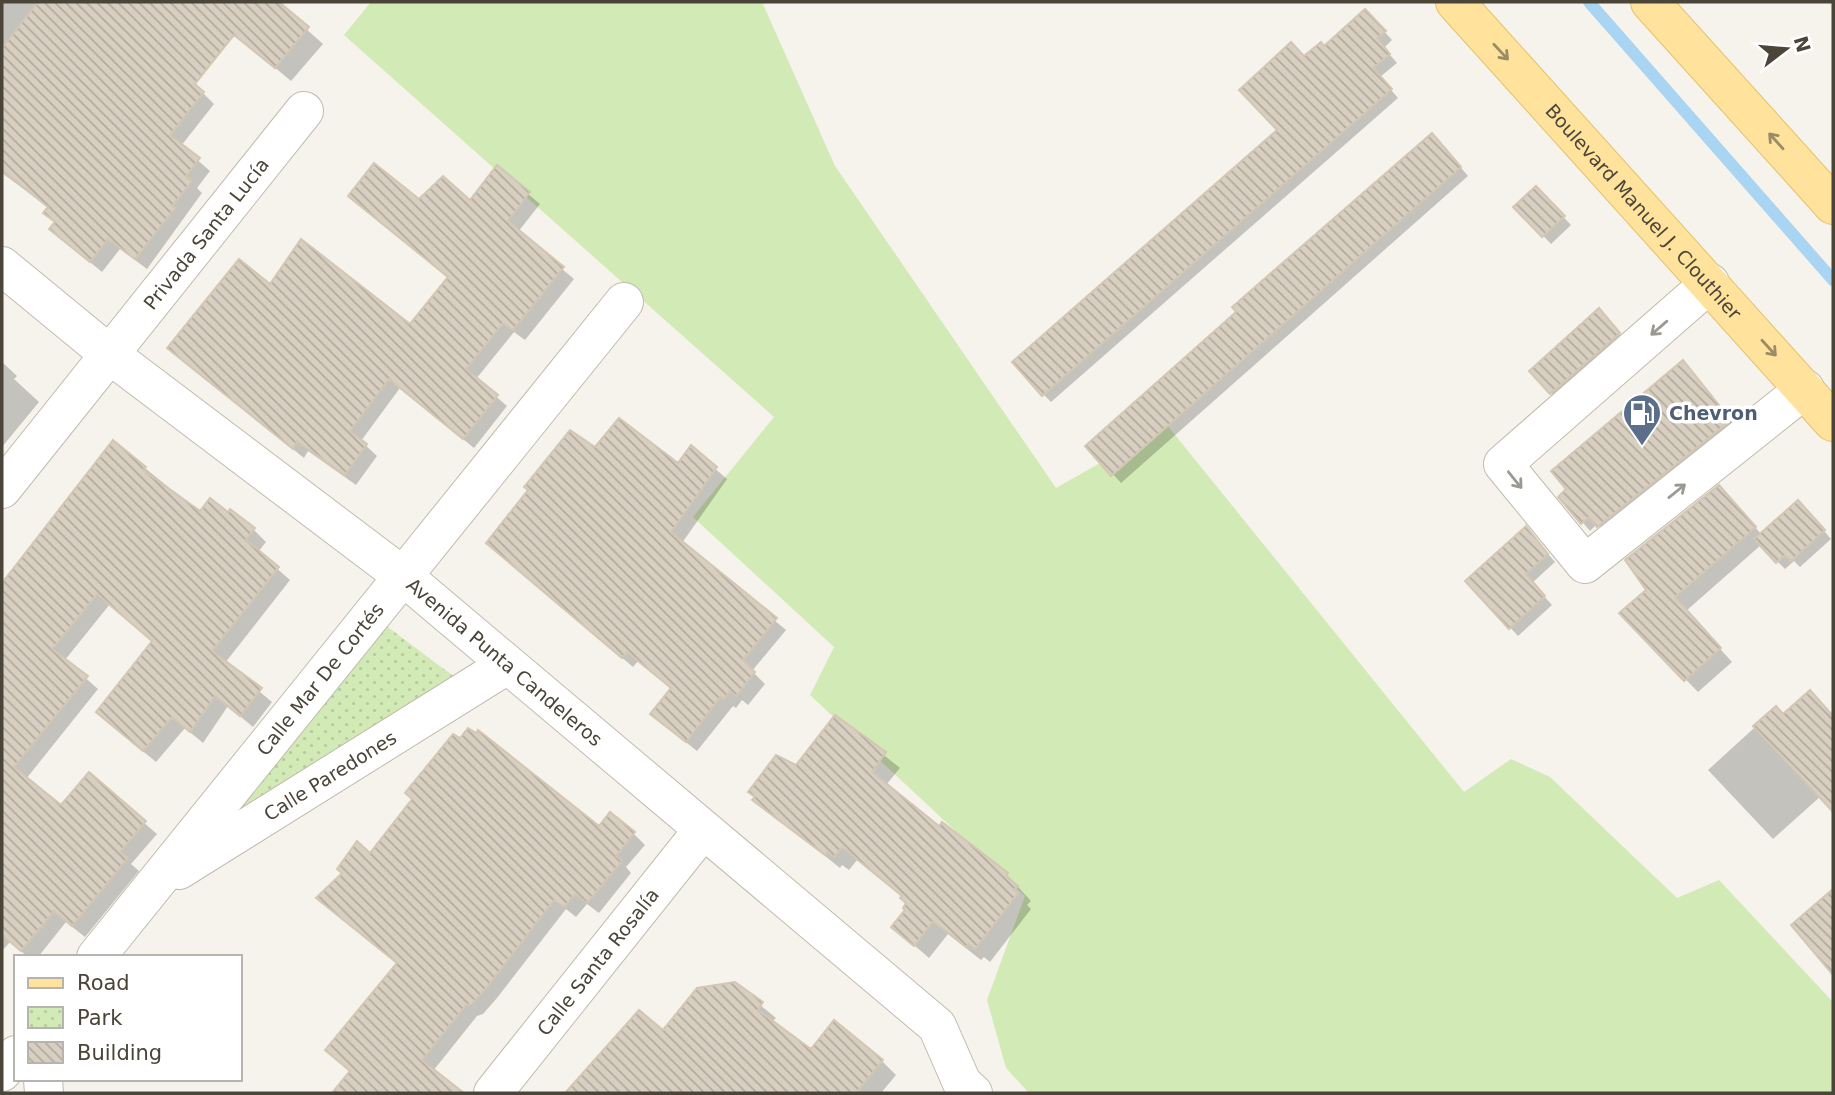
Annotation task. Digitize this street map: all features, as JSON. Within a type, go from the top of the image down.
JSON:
[{"type":"main road","name":"Boulevard Manuel J. Clouthier","points":[[1455,2],[1833,422]]},
{"type":"main road","points":[[1650,2],[1830,195]]},
{"type":"street","name":"Privada Santa Lucía","points":[[2,489],[304,111]]},
{"type":"street","name":"Avenida Punta Candeleros","points":[[2,265],[109,354],[404,577],[702,831],[937,1026],[963,1090]]},
{"type":"street","points":[[1710,283],[1503,464],[1585,564],[1805,389]]},
{"type":"street","name":"Calle Mar De Cortés","points":[[98,955],[624,302]]},
{"type":"street","name":"Calle Paredones","points":[[153,886],[507,665]]},
{"type":"street","name":"Calle Santa Rosalía","points":[[494,1093],[702,831]]},
{"type":"street","points":[[2,1072],[14,1057]]},
{"type":"green space","points":[[371,2],[762,2],[835,166],[1056,488],[1167,425],[1464,792],[1511,759],[1550,777],[1677,898],[1719,880],[1833,1002],[1833,1093],[1029,1093],[1006,1068],[987,1000],[1025,896],[810,695],[834,647],[693,517],[774,417],[344,35]]},
{"type":"green space","points":[[385,625],[456,678],[224,829]]},
{"type":"building","points":[[38,2],[279,2],[309,27],[275,68],[234,35],[195,84],[204,92],[170,135],[200,158],[186,176],[192,181],[172,206],[175,208],[135,259],[108,239],[90,262],[49,229],[55,222],[43,213],[48,207],[2,170],[2,48]]},
{"type":"building","points":[[1365,9],[1386,31],[1377,38],[1390,54],[1373,68],[1392,89],[1042,396],[1012,362],[1277,130],[1239,90],[1291,42],[1304,56],[1321,42],[1324,46]]},
{"type":"building","points":[[1432,133],[1461,167],[1111,476],[1085,446],[1236,312],[1232,307]]},
{"type":"building","points":[[374,163],[419,199],[443,176],[470,200],[497,165],[530,192],[508,221],[564,267],[513,330],[503,323],[466,369],[498,395],[463,439],[389,379],[350,431],[367,444],[345,475],[297,441],[293,449],[167,348],[239,259],[270,284],[301,239],[410,324],[448,277],[348,196]]},
{"type":"building","points":[[1536,186],[1565,216],[1542,237],[1513,207]]},
{"type":"building","points":[[1599,308],[1620,333],[1550,394],[1529,371]]},
{"type":"building","name":"Chevron","points":[[1683,360],[1731,420],[1597,527],[1589,517],[1581,524],[1558,497],[1566,489],[1551,471]]},
{"type":"building","points":[[619,418],[678,463],[691,445],[717,467],[671,532],[777,618],[743,660],[755,672],[736,696],[730,691],[724,699],[721,696],[686,742],[650,714],[671,688],[627,652],[622,658],[486,543],[528,490],[524,487],[570,430],[595,447]]},
{"type":"building","points":[[113,440],[146,467],[143,470],[200,511],[210,498],[255,528],[246,540],[279,567],[212,651],[262,688],[240,716],[215,696],[190,732],[172,717],[143,751],[96,712],[152,641],[97,594],[52,649],[88,676],[14,767],[61,805],[89,772],[146,821],[120,852],[128,858],[72,926],[54,911],[21,951],[2,935],[2,583]]},
{"type":"building","points":[[1719,485],[1756,527],[1675,597],[1721,648],[1684,681],[1619,613],[1646,590],[1625,560]]},
{"type":"building","points":[[1798,500],[1825,530],[1791,561],[1785,555],[1776,563],[1754,539]]},
{"type":"building","points":[[1526,526],[1548,554],[1526,574],[1545,596],[1509,629],[1465,581]]},
{"type":"building","points":[[1810,690],[1833,716],[1833,812],[1753,726],[1776,706],[1783,714]]},
{"type":"building","points":[[835,715],[886,752],[872,772],[939,826],[942,822],[1008,873],[1006,876],[1018,886],[1014,890],[1018,893],[975,949],[969,944],[966,947],[933,921],[914,946],[891,927],[905,910],[903,908],[906,903],[900,898],[902,896],[842,847],[834,857],[827,852],[825,855],[752,800],[755,797],[748,792],[776,755],[796,765]]},
{"type":"building","points":[[468,728],[476,733],[478,730],[599,826],[610,812],[635,832],[616,856],[622,861],[587,903],[575,894],[564,907],[554,900],[487,987],[472,1004],[466,1005],[422,1060],[464,1093],[332,1093],[350,1071],[325,1050],[397,963],[316,898],[342,873],[337,869],[357,841],[370,853],[412,799],[405,793],[453,734],[460,738]]},
{"type":"building","points":[[1833,889],[1833,975],[1791,925]]},
{"type":"building","points":[[735,982],[763,1002],[758,1010],[811,1049],[834,1020],[883,1060],[856,1093],[565,1093],[639,1010],[663,1030],[697,988]]},
{"type":"waterway","points":[[1589,2],[1833,280]]},
{"type":"place","name":"Chevron","points":[[1642,447]]}]
